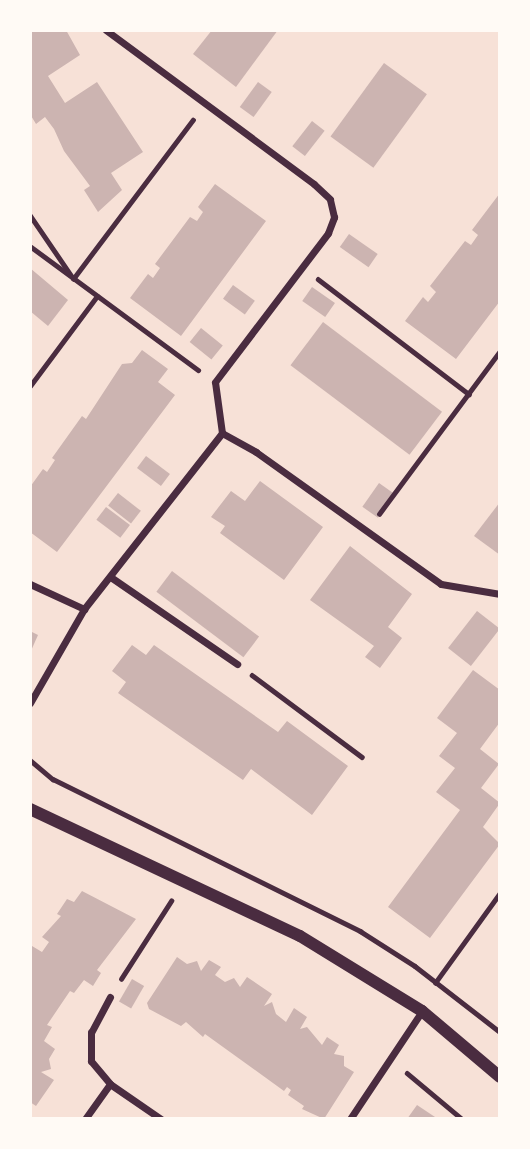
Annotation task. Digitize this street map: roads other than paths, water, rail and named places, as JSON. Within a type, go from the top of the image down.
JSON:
[{"type":"street","points":[[30,703],[84,609],[112,578],[222,433],[215,382],[328,233],[334,217],[330,199],[106,30]]},
{"type":"street","points":[[222,433],[256,452],[441,584],[500,594]]},
{"type":"street","points":[[112,578],[237,664]]},
{"type":"street","points":[[30,584],[84,609]]},
{"type":"street","points":[[30,809],[300,936],[422,1011],[500,1077]]},
{"type":"street","points":[[110,997],[91,1032],[91,1061],[110,1084],[161,1119]]},
{"type":"street","points":[[350,1119],[422,1011]]},
{"type":"street","points":[[85,1119],[110,1084]]}]
